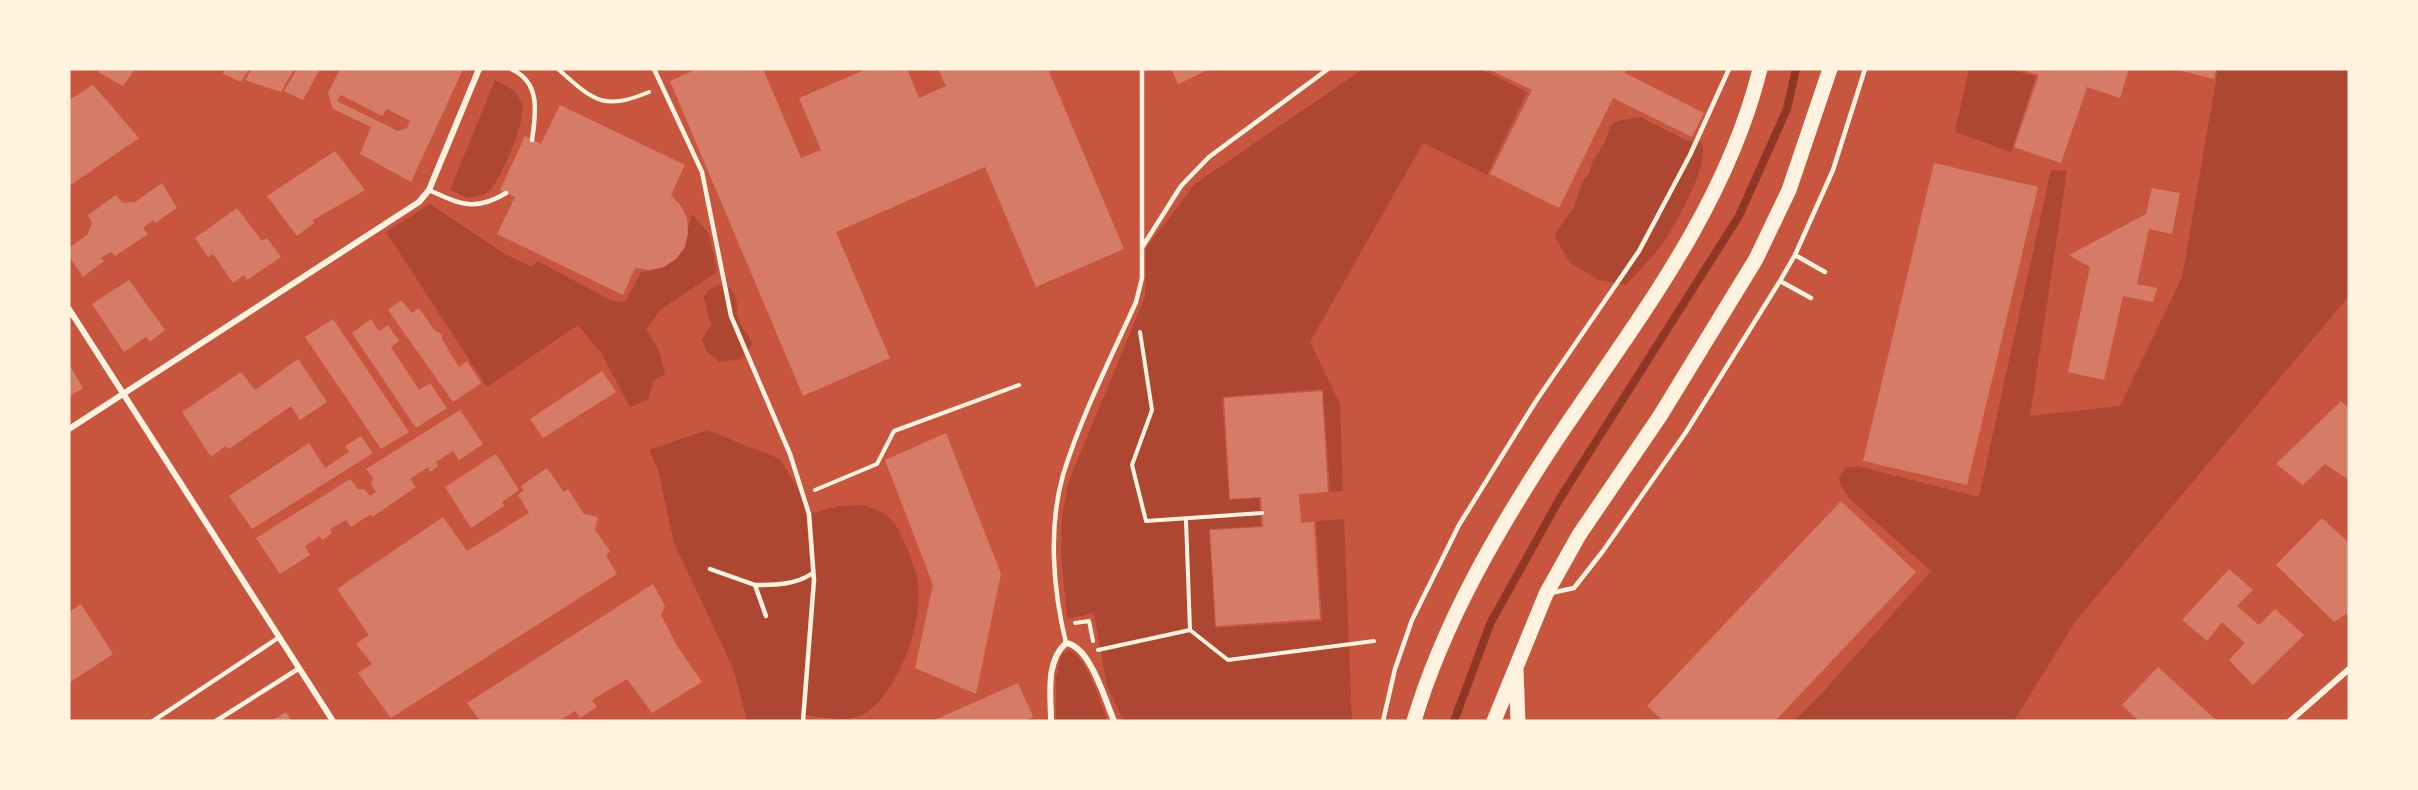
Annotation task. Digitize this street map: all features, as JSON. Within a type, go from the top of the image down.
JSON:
[{"type":"main road","points":[[1414,721],[1446,635],[1470,584],[1509,513],[1637,325],[1711,199],[1736,142],[1760,69]]},
{"type":"main road","points":[[1494,721],[1546,594],[1579,535],[1660,416],[1756,258],[1789,190],[1830,69]]},
{"type":"main road","points":[[1516,663],[1518,721]]},
{"type":"street","points":[[69,429],[419,202],[429,190],[479,69]]},
{"type":"street","points":[[69,309],[333,721]]},
{"type":"street","points":[[1051,721],[1054,656],[1066,643],[1079,647],[1089,662],[1113,721]]},
{"type":"street","points":[[2290,721],[2349,669]]},
{"type":"lane","points":[[511,69],[529,83],[535,97],[532,140]]},
{"type":"lane","points":[[654,69],[702,172],[731,316],[790,454],[808,514],[813,573],[812,633],[803,721]]},
{"type":"lane","points":[[1066,643],[1054,555],[1055,514],[1063,476],[1136,302],[1142,278],[1144,172],[1142,69]]},
{"type":"lane","points":[[1141,248],[1181,186],[1209,157],[1328,69]]},
{"type":"lane","points":[[1383,721],[1395,669],[1412,620],[1459,525],[1536,401],[1639,251],[1690,155],[1729,69]]},
{"type":"lane","points":[[1546,594],[1574,588],[1592,566],[1686,432],[1780,281],[1795,255],[1833,170],[1865,69]]},
{"type":"lane","points":[[429,190],[458,203],[473,206],[484,204],[506,193]]},
{"type":"lane","points":[[1795,255],[1826,272]]},
{"type":"lane","points":[[1780,281],[1812,298]]},
{"type":"lane","points":[[710,569],[755,585],[781,585],[803,580],[813,573]]},
{"type":"lane","points":[[755,585],[766,616]]},
{"type":"lane","points":[[153,721],[278,638]]},
{"type":"lane","points":[[216,721],[298,669]]},
{"type":"path","points":[[558,69],[581,89],[605,102],[623,102],[661,87]]},
{"type":"path","points":[[1136,302],[1152,410],[1132,465],[1146,521],[1262,513]]},
{"type":"path","points":[[803,495],[877,464],[894,431],[1019,385]]},
{"type":"path","points":[[1185,520],[1190,630],[1228,660],[1374,641]]},
{"type":"path","points":[[1063,626],[1089,621],[1095,651],[1190,630]]},
{"type":"shaded area","points":[[1363,69],[1481,69],[1527,92],[1487,175],[1423,143],[1310,342],[1340,404],[1343,491],[1330,492],[1323,389],[1222,397],[1229,500],[1259,498],[1261,526],[1209,529],[1215,628],[1322,621],[1316,521],[1344,519],[1352,721],[1124,721],[1107,687],[1094,613],[1067,619],[1061,554],[1062,518],[1068,483],[1145,297],[1146,248],[1195,184]]},
{"type":"shaded area","points":[[1969,69],[2007,69],[2036,76],[2011,152],[1955,132]]},
{"type":"shaded area","points":[[2218,69],[2349,69],[2349,296],[2075,622],[2014,721],[1794,721],[1823,692],[1931,571],[1850,499],[1841,486],[1839,478],[1845,468],[1857,466],[1979,497],[2051,170],[2067,171],[2030,416],[2120,406],[2182,277]]},
{"type":"shaded area","points":[[495,80],[512,89],[520,99],[523,112],[521,122],[495,184],[485,194],[468,198],[450,190]]},
{"type":"shaded area","points":[[1640,117],[1686,140],[1702,143],[1703,153],[1697,179],[1676,222],[1659,249],[1626,285],[1599,280],[1571,264],[1555,238],[1556,232],[1573,209],[1583,181],[1606,140],[1610,126],[1617,121]]},
{"type":"shaded area","points":[[430,204],[505,254],[532,267],[538,261],[612,301],[625,302],[641,272],[654,270],[671,261],[682,245],[692,214],[709,234],[717,272],[660,310],[646,330],[659,350],[665,374],[653,381],[648,400],[630,407],[601,353],[578,325],[487,387],[386,232]]},
{"type":"shaded area","points":[[718,285],[728,286],[735,296],[739,320],[753,344],[741,359],[720,362],[706,351],[702,339],[711,325],[704,297],[708,290]]},
{"type":"shaded area","points":[[707,430],[780,459],[802,495],[806,514],[812,588],[802,721],[747,721],[733,668],[674,543],[658,470],[649,450]]},
{"type":"shaded area","points":[[865,505],[884,514],[894,522],[911,559],[917,577],[919,600],[912,638],[896,678],[885,695],[872,708],[859,716],[846,719],[805,715],[815,580],[809,514],[839,506]]},
{"type":"shaded area","points":[[1069,650],[1087,670],[1108,721],[1056,721],[1056,680],[1061,655]]},
{"type":"building","points":[[100,69],[135,69],[123,86],[98,72]]},
{"type":"building","points":[[225,69],[249,69],[241,82],[223,74]]},
{"type":"building","points":[[252,69],[294,69],[281,92],[245,80]]},
{"type":"building","points":[[297,69],[320,69],[303,100],[284,91]]},
{"type":"building","points":[[340,69],[463,69],[411,182],[360,154],[371,127],[333,109],[328,93]],"holes":[[[341,95],[382,116],[387,109],[410,121],[407,128],[398,131],[337,101]]]},
{"type":"building","points":[[697,69],[763,69],[801,158],[821,150],[799,98],[867,69],[907,69],[919,98],[946,86],[938,69],[1048,69],[1124,249],[1036,287],[985,167],[836,232],[890,358],[803,396],[670,81]]},
{"type":"building","points":[[1171,69],[1210,69],[1178,84]]},
{"type":"building","points":[[1488,69],[1627,69],[1625,73],[1704,113],[1692,137],[1613,98],[1559,208],[1490,174],[1532,90]]},
{"type":"building","points":[[2018,69],[2129,69],[2120,98],[2087,87],[2061,163],[2014,147],[2039,75]]},
{"type":"building","points":[[2174,69],[2216,69],[2214,79]]},
{"type":"building","points":[[93,85],[139,138],[69,186],[69,100]]},
{"type":"building","points":[[560,105],[685,165],[671,195],[681,206],[687,218],[688,233],[685,247],[676,259],[664,267],[650,270],[635,268],[623,295],[497,234],[515,197],[500,190],[525,136],[541,144]]},
{"type":"building","points":[[335,151],[365,190],[313,220],[314,223],[297,236],[267,196]]},
{"type":"building","points":[[1934,163],[2038,187],[1967,485],[1863,461]]},
{"type":"building","points":[[162,183],[177,208],[155,223],[153,220],[143,228],[148,234],[115,256],[111,252],[101,258],[104,261],[83,277],[69,256],[69,248],[87,235],[92,223],[88,215],[116,195],[123,203],[135,202]]},
{"type":"building","points":[[2152,188],[2180,193],[2172,234],[2149,229],[2137,284],[2157,288],[2153,302],[2123,296],[2104,380],[2068,372],[2090,267],[2069,255],[2146,214]]},
{"type":"building","points":[[237,208],[262,241],[267,238],[281,257],[247,280],[244,275],[233,283],[213,254],[208,257],[195,238]]},
{"type":"building","points":[[129,280],[165,330],[150,342],[146,337],[124,352],[92,304]]},
{"type":"building","points":[[401,300],[412,313],[419,308],[435,331],[442,334],[442,339],[459,367],[467,361],[481,383],[453,402],[388,310]]},
{"type":"building","points":[[333,319],[409,432],[381,449],[305,337]]},
{"type":"building","points":[[371,319],[379,331],[388,325],[399,341],[391,347],[419,390],[430,383],[447,408],[416,428],[352,333]]},
{"type":"building","points":[[298,359],[327,402],[300,420],[291,406],[229,449],[225,446],[211,457],[182,412],[241,372],[255,390]]},
{"type":"building","points":[[69,364],[83,388],[69,397]]},
{"type":"building","points":[[602,371],[616,392],[543,438],[530,419]]},
{"type":"building","points":[[1322,391],[1328,492],[1299,494],[1301,523],[1314,522],[1320,619],[1216,626],[1210,530],[1263,527],[1261,497],[1230,499],[1224,398]]},
{"type":"building","points":[[2341,401],[2349,409],[2349,480],[2325,464],[2303,485],[2276,464]]},
{"type":"building","points":[[460,410],[483,444],[459,460],[453,451],[436,462],[438,466],[430,472],[428,467],[410,479],[416,487],[372,517],[371,514],[351,527],[346,520],[330,529],[332,533],[322,540],[320,536],[305,546],[310,555],[280,574],[256,538],[350,479],[358,489],[364,489],[370,496],[376,492],[371,483],[373,478],[366,469]]},
{"type":"building","points":[[946,433],[1001,574],[976,694],[915,668],[933,585],[885,460]]},
{"type":"building","points":[[361,436],[373,453],[252,529],[229,496],[309,443],[325,468],[349,452],[345,446]]},
{"type":"building","points":[[496,454],[519,490],[502,502],[504,506],[471,528],[445,487]]},
{"type":"building","points":[[547,468],[564,492],[568,489],[584,514],[598,517],[595,530],[610,551],[606,555],[617,574],[391,718],[358,673],[372,664],[356,644],[369,635],[337,589],[443,517],[467,551],[529,513],[518,495],[524,490],[521,486]]},
{"type":"building","points":[[1841,501],[1916,572],[1775,721],[1663,721],[1647,706]]},
{"type":"building","points":[[2322,518],[2349,543],[2349,615],[2346,614],[2334,622],[2276,565]]},
{"type":"building","points":[[2229,569],[2253,590],[2237,606],[2259,625],[2275,609],[2304,635],[2253,685],[2229,660],[2245,643],[2222,622],[2207,641],[2182,620]]},
{"type":"building","points":[[653,584],[665,606],[661,615],[677,646],[702,682],[652,713],[627,679],[592,700],[597,707],[580,718],[575,711],[559,721],[480,721],[467,703]]},
{"type":"building","points":[[81,604],[113,654],[69,683],[69,612]]},
{"type":"building","points":[[2158,667],[2217,721],[2139,721],[2122,705]]},
{"type":"building","points":[[1018,683],[1033,717],[1023,721],[932,721]]},
{"type":"building","points":[[286,712],[292,721],[271,721]]},
{"type":"waterway","points":[[1454,721],[1491,622],[1559,500],[1739,216],[1787,109],[1796,69]]}]
